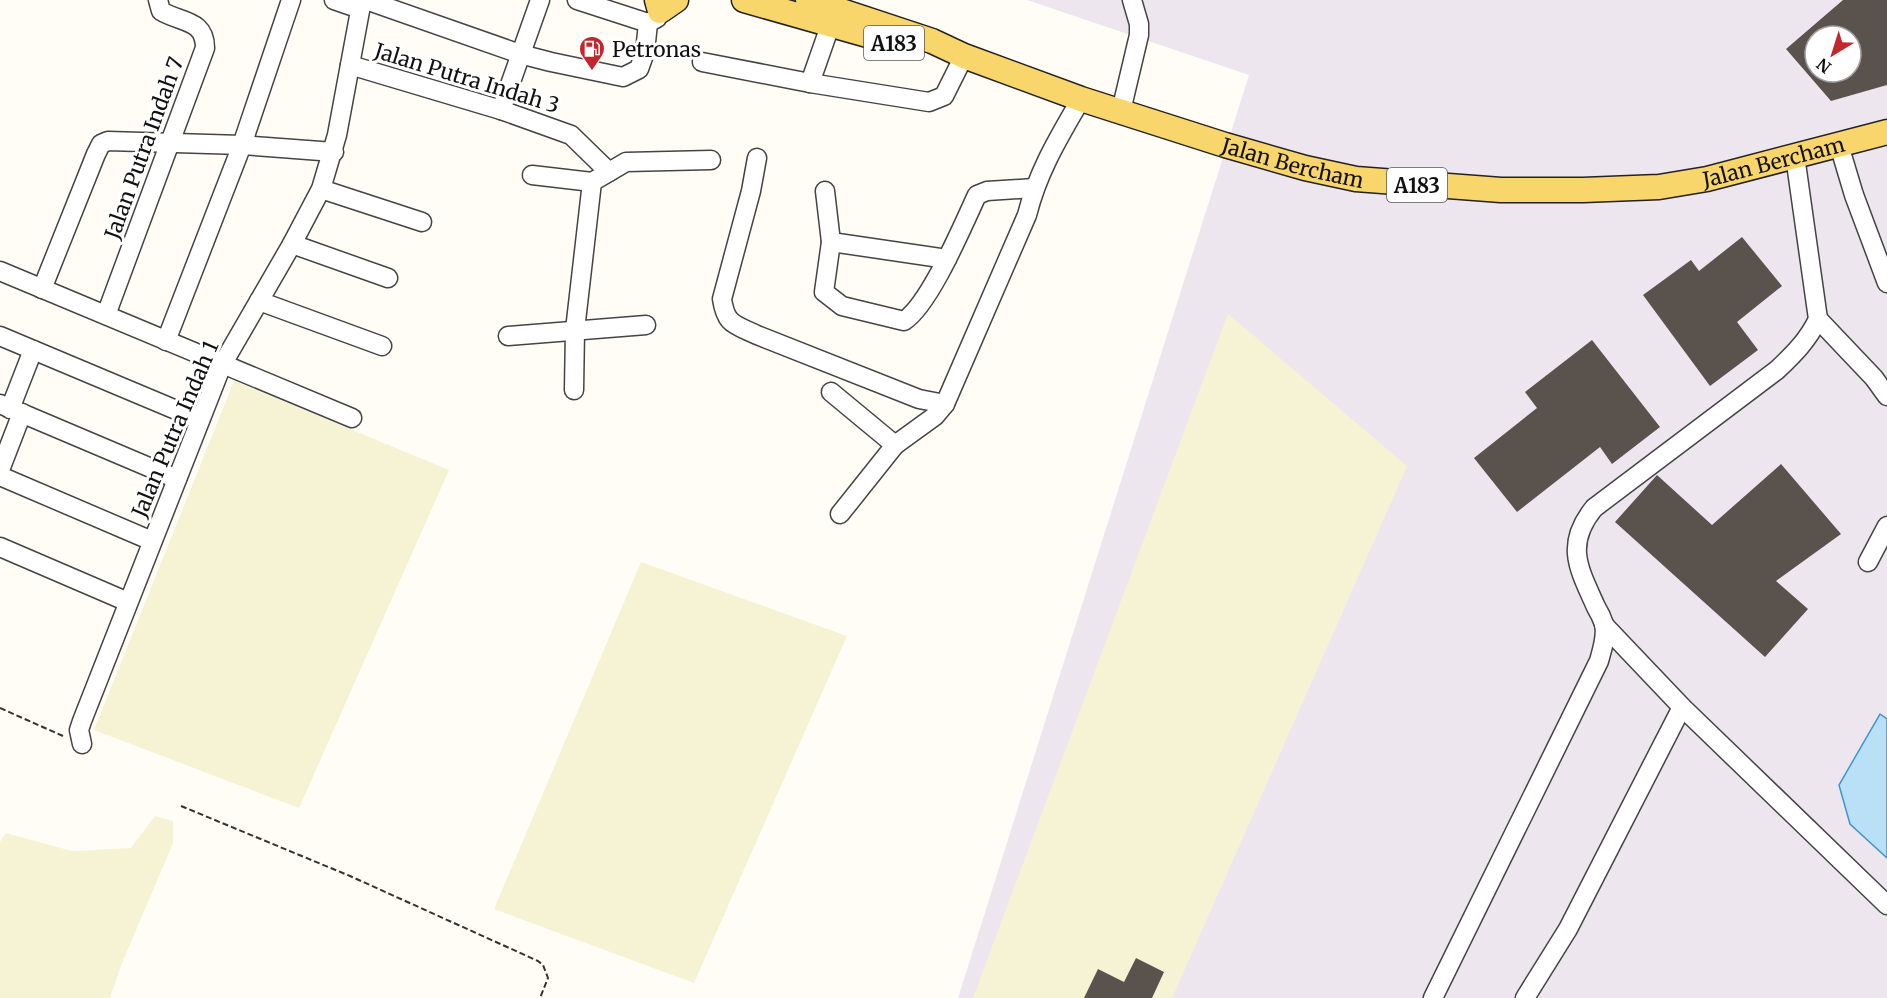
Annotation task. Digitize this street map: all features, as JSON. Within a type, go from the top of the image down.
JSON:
[{"type":"main road","name":"Jalan Bercham","points":[[744,0],[844,17]]},
{"type":"main road","name":"Jalan Bercham","points":[[808,0],[932,52],[962,55],[1081,99],[1225,145],[1305,168],[1356,179],[1423,186],[1513,190],[1659,187],[1707,179],[1887,132]]},
{"type":"street","name":"Jalan Putra Indah 7","points":[[106,315],[205,48],[205,38],[201,30],[195,25],[161,11],[158,0]]},
{"type":"street","points":[[166,341],[242,145],[291,0]]},
{"type":"street","points":[[334,0],[363,3],[520,54],[623,77],[639,69],[661,7],[577,0]]},
{"type":"street","points":[[501,110],[540,0]]},
{"type":"street","points":[[1121,111],[1139,35],[1139,24],[1132,0]]},
{"type":"street","name":"Jalan Putra Indah 1","points":[[82,744],[79,730],[82,720],[222,365],[321,189],[334,152],[363,3]]},
{"type":"street","points":[[810,83],[844,17]]},
{"type":"street","points":[[702,62],[810,83],[929,102],[944,96],[962,55]]},
{"type":"street","name":"Jalan Putra Indah 3","points":[[350,65],[501,110],[571,135],[609,172]]},
{"type":"street","points":[[840,514],[896,446],[936,416],[945,404],[1027,215],[1034,188],[1047,158],[1081,99]]},
{"type":"street","points":[[42,289],[101,144],[108,141],[170,142],[334,152]]},
{"type":"street","points":[[1839,145],[1854,195],[1887,284]]},
{"type":"street","points":[[1795,156],[1818,319],[1810,335],[1777,370],[1594,508],[1583,522],[1576,544],[1577,557],[1581,575],[1604,625],[1682,707],[1887,905]]},
{"type":"street","points":[[757,158],[722,299],[725,316],[734,324],[757,335],[919,399],[945,404]]},
{"type":"street","points":[[532,175],[592,182],[626,162],[711,160]]},
{"type":"street","points":[[574,390],[575,330],[592,182]]},
{"type":"street","points":[[825,191],[831,242],[824,292],[842,306],[904,321],[913,315],[947,259],[977,195],[1034,188]]},
{"type":"street","points":[[321,189],[422,222]]},
{"type":"street","points":[[831,242],[947,259]]},
{"type":"street","points":[[292,244],[388,278]]},
{"type":"street","points":[[0,271],[351,418]]},
{"type":"street","points":[[259,302],[382,346]]},
{"type":"street","points":[[1818,319],[1874,378],[1887,396]]},
{"type":"street","points":[[508,336],[646,325]]},
{"type":"street","points":[[0,336],[200,420]]},
{"type":"street","points":[[0,470],[11,409],[33,350]]},
{"type":"street","points":[[831,392],[896,446]]},
{"type":"street","points":[[11,409],[177,479]]},
{"type":"street","points":[[0,476],[152,541]]},
{"type":"street","points":[[1868,562],[1887,526]]},
{"type":"street","points":[[0,547],[128,602]]},
{"type":"street","points":[[1433,998],[1594,673],[1603,645],[1604,625]]},
{"type":"street","points":[[1525,998],[1568,929],[1682,707]]},
{"type":"path","points":[[0,708],[82,744]]},
{"type":"path","points":[[182,806],[350,876],[538,961],[543,965],[548,978],[540,998]]},
{"type":"shaded area","points":[[1027,0],[1887,0],[1887,998],[958,998],[1249,75]]},
{"type":"shaded area","points":[[1228,314],[1407,466],[1172,998],[973,998]]},
{"type":"shaded area","points":[[234,381],[449,470],[299,808],[94,730]]},
{"type":"shaded area","points":[[641,562],[847,636],[694,983],[494,909]]},
{"type":"shaded area","points":[[155,816],[173,821],[173,843],[122,963],[110,998],[0,998],[0,842],[6,833],[72,851],[131,848]]},
{"type":"water","points":[[1880,714],[1887,719],[1887,858],[1850,824],[1839,785]]},
{"type":"building","points":[[1843,0],[1887,0],[1887,85],[1831,101],[1816,84],[1863,84],[1863,24],[1815,24]]},
{"type":"building","points":[[1803,34],[1803,69],[1786,49]]},
{"type":"building","points":[[1742,237],[1782,286],[1737,322],[1758,350],[1710,386],[1643,295],[1691,260],[1699,271]]},
{"type":"building","points":[[1592,340],[1660,427],[1612,464],[1600,447],[1517,512],[1474,458],[1537,408],[1525,392]]},
{"type":"building","points":[[1781,464],[1841,534],[1776,581],[1808,609],[1765,657],[1615,522],[1657,475],[1712,525]]},
{"type":"building","points":[[1136,958],[1164,972],[1152,998],[1084,998],[1098,969],[1124,982]]},
{"type":"place","name":"Petronas","points":[[592,72]]}]
